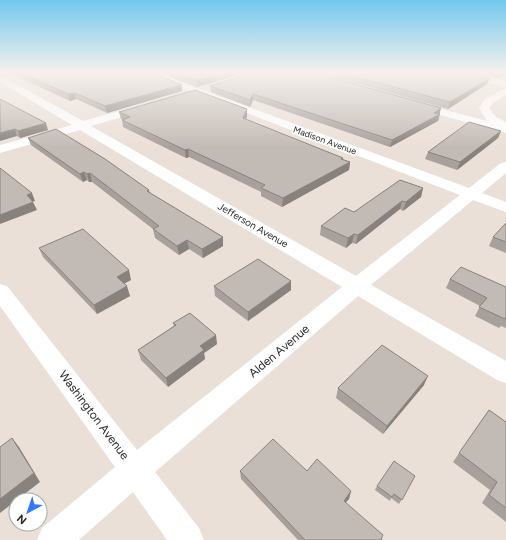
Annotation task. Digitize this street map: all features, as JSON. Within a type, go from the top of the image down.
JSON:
[{"type":"street","name":"Jefferson Avenue","points":[[33,97],[506,373]]},
{"type":"street","name":"Madison Avenue","points":[[210,97],[506,207]]},
{"type":"street","points":[[495,97],[489,101],[484,108],[487,115],[494,121],[506,126]]},
{"type":"street","points":[[406,102],[506,130]]},
{"type":"street","points":[[0,149],[158,103]]},
{"type":"street","name":"Alden Avenue","points":[[54,540],[135,470],[357,286],[506,166]]},
{"type":"street","name":"Washington Avenue","points":[[0,291],[187,540]]},
{"type":"building","points":[[85,97],[137,97],[105,106]]},
{"type":"building","points":[[170,97],[215,97],[247,109],[243,118],[350,162],[283,198],[261,188],[265,185],[188,149],[185,150],[122,120],[130,117],[119,112]]},
{"type":"building","points":[[242,97],[251,97],[250,100]]},
{"type":"building","points":[[263,97],[402,97],[441,108],[434,113],[440,114],[392,140]]},
{"type":"building","points":[[432,97],[458,97],[450,102]]},
{"type":"building","points":[[0,99],[46,123],[18,131],[15,129],[0,133]]},
{"type":"building","points":[[469,122],[501,131],[460,162],[428,152]]},
{"type":"building","points":[[56,129],[105,159],[149,190],[147,191],[223,237],[202,249],[187,240],[177,246],[153,229],[159,226],[90,173],[87,174],[84,172],[80,174],[28,138]]},
{"type":"building","points":[[0,168],[32,193],[27,195],[33,202],[0,215]]},
{"type":"building","points":[[400,180],[423,188],[406,202],[402,201],[358,235],[354,234],[348,238],[321,226],[345,208],[354,212]]},
{"type":"building","points":[[506,223],[506,242],[493,237]]},
{"type":"building","points":[[83,229],[129,270],[117,277],[127,286],[94,305],[39,248]]},
{"type":"building","points":[[258,259],[291,281],[248,312],[214,286]]},
{"type":"building","points":[[461,267],[506,287],[505,319],[479,307],[487,298],[450,279]]},
{"type":"building","points":[[190,313],[216,335],[200,346],[204,350],[166,378],[138,350],[176,325],[173,323]]},
{"type":"building","points":[[382,345],[428,376],[387,426],[338,388]]},
{"type":"building","points":[[489,410],[506,422],[506,508],[489,495],[497,482],[459,453]]},
{"type":"building","points":[[12,438],[34,473],[0,499],[0,447]]},
{"type":"building","points":[[273,439],[307,471],[317,459],[351,491],[344,501],[383,535],[382,540],[305,540],[240,471]]},
{"type":"building","points":[[394,461],[415,476],[402,500],[394,494],[392,497],[377,486]]}]
